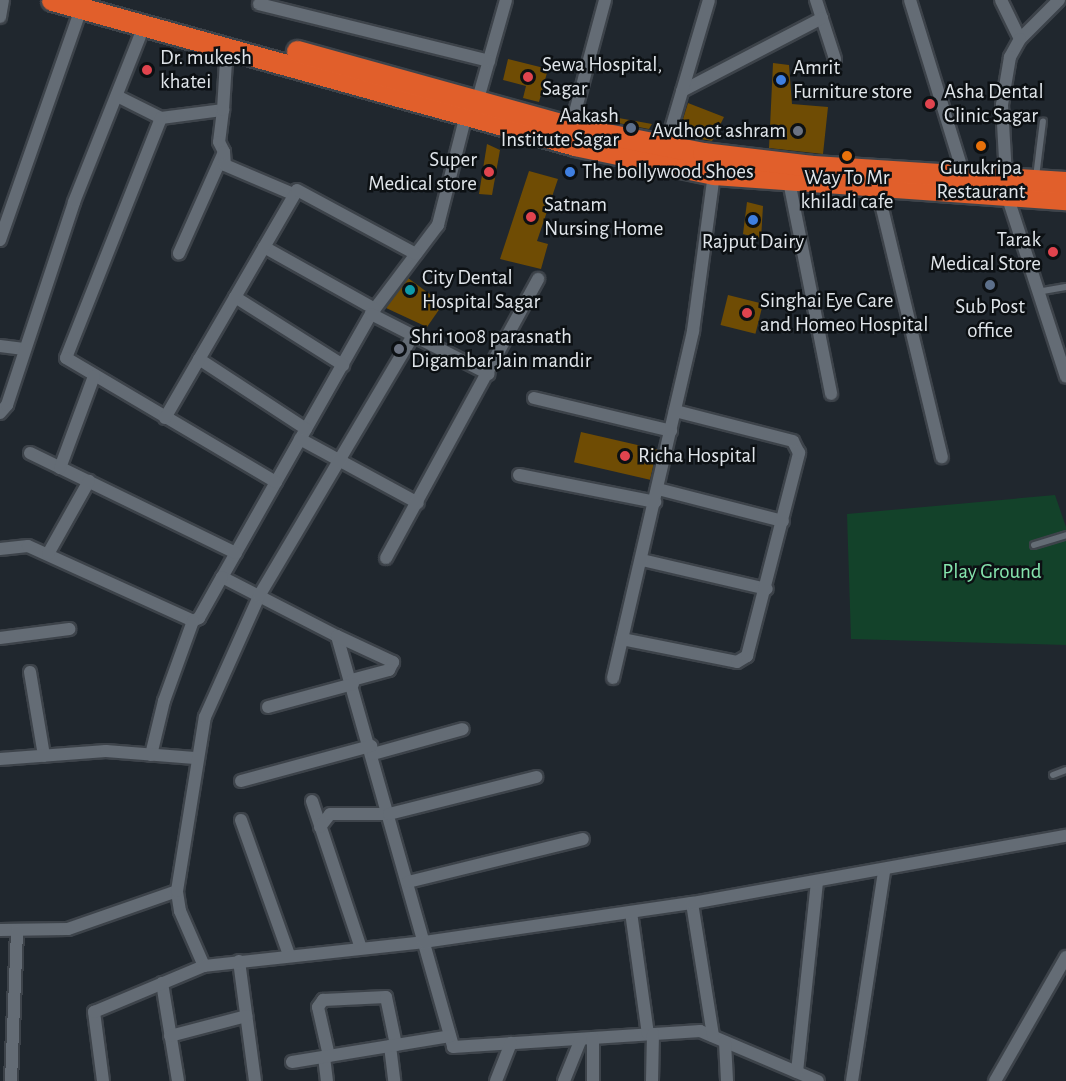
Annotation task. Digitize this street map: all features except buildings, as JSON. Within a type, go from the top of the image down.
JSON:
[{"type":"highway","points":[[52,0],[92,3],[472,107],[575,145],[714,174],[877,187],[1006,187],[1036,181],[1066,182]]},
{"type":"highway","points":[[92,3],[145,24],[472,107],[571,127],[666,146],[767,162],[964,176],[1066,199]]},
{"type":"street","points":[[0,17],[3,0]]},
{"type":"street","points":[[151,755],[164,701],[193,621],[199,618],[373,311],[438,225],[506,0]]},
{"type":"street","points":[[571,127],[605,0]]},
{"type":"street","points":[[816,0],[835,59]]},
{"type":"street","points":[[910,0],[964,176]]},
{"type":"street","points":[[1001,0],[1020,39]]},
{"type":"street","points":[[1039,0],[1042,15]]},
{"type":"street","points":[[1059,0],[1020,39],[1003,86],[1006,187],[1037,292],[1066,377]]},
{"type":"street","points":[[666,146],[706,1]]},
{"type":"street","points":[[0,240],[92,3]]},
{"type":"street","points":[[260,4],[489,61]]},
{"type":"street","points":[[682,92],[822,18]]},
{"type":"street","points":[[0,413],[8,405],[24,350],[145,24]]},
{"type":"street","points":[[227,45],[219,142],[224,152],[225,165],[293,194]]},
{"type":"street","points":[[117,96],[161,118],[222,110]]},
{"type":"street","points":[[161,118],[66,350],[70,363],[276,482]]},
{"type":"street","points":[[179,253],[224,152]]},
{"type":"street","points":[[613,678],[693,331],[714,174]]},
{"type":"street","points":[[789,181],[831,394]]},
{"type":"street","points":[[877,187],[942,457]]},
{"type":"street","points":[[165,418],[293,194],[302,190],[417,254]]},
{"type":"street","points":[[264,246],[413,336],[489,374]]},
{"type":"street","points":[[386,558],[489,374],[538,279]]},
{"type":"street","points":[[235,297],[343,365]]},
{"type":"street","points":[[204,966],[180,911],[177,891],[195,758],[205,717],[259,596],[413,336]]},
{"type":"street","points":[[0,346],[24,350]]},
{"type":"street","points":[[199,359],[339,460],[418,503]]},
{"type":"street","points":[[60,468],[94,376]]},
{"type":"street","points":[[534,398],[671,431]]},
{"type":"street","points":[[622,639],[743,660],[767,589],[783,521],[798,446],[675,411]]},
{"type":"street","points":[[30,453],[236,553]]},
{"type":"street","points":[[519,475],[655,502]]},
{"type":"street","points":[[48,554],[89,481]]},
{"type":"street","points":[[658,489],[783,521]]},
{"type":"street","points":[[0,538],[5,548],[28,546],[193,621]]},
{"type":"street","points":[[642,560],[767,589]]},
{"type":"street","points":[[222,577],[393,662],[389,670],[268,707]]},
{"type":"street","points":[[0,638],[69,629]]},
{"type":"street","points":[[337,636],[353,682],[453,1047],[700,1031],[818,1081]]},
{"type":"street","points":[[30,672],[44,756]]},
{"type":"street","points":[[241,781],[463,729]]},
{"type":"street","points":[[0,759],[106,751],[195,758]]},
{"type":"street","points":[[320,827],[330,814],[389,814],[536,777]]},
{"type":"street","points":[[312,801],[361,948]]},
{"type":"street","points":[[241,820],[288,955]]},
{"type":"street","points":[[103,1081],[94,1012],[204,966],[288,955],[424,942],[692,903],[884,871],[1066,836]]},
{"type":"street","points":[[408,882],[583,839]]},
{"type":"street","points":[[852,1081],[884,871]]},
{"type":"street","points":[[797,1072],[817,883]]},
{"type":"street","points":[[0,930],[55,932],[80,926],[177,891]]},
{"type":"street","points":[[692,903],[713,1036]]},
{"type":"street","points":[[631,912],[650,1034],[652,1081]]},
{"type":"street","points":[[11,1081],[17,931]]},
{"type":"street","points":[[995,1081],[1066,957]]},
{"type":"street","points":[[239,961],[255,1081]]},
{"type":"street","points":[[162,983],[177,1081]]},
{"type":"street","points":[[327,1081],[327,1057],[318,1007],[323,1000],[386,997],[393,1046],[394,1081]]},
{"type":"street","points":[[170,1036],[246,1016]]},
{"type":"street","points":[[292,1062],[450,1036]]},
{"type":"street","points":[[564,1081],[587,1038]]},
{"type":"street","points":[[587,1038],[593,1081]]},
{"type":"street","points":[[725,1042],[727,1081]]},
{"type":"street","points":[[496,1081],[511,1043]]},
{"type":"lane","points":[[1036,181],[1043,122]]},
{"type":"lane","points":[[1037,292],[1066,287]]},
{"type":"lane","points":[[1034,545],[1066,535]]},
{"type":"lane","points":[[1053,775],[1066,770]]},
{"type":"green space","name":"Play Ground","points":[[1055,495],[1066,527],[1066,645],[851,639],[847,514]]},
{"type":"place","name":"Dr. mukesh khatei","points":[[147,70]]},
{"type":"place","name":"Sewa Hospital, Sagar","points":[[528,77]]},
{"type":"place","name":"Amrit Furniture store","points":[[781,80]]},
{"type":"place","name":"Asha Dental Clinic Sagar","points":[[930,104]]},
{"type":"place","name":"Aakash Institute Sagar","points":[[631,128]]},
{"type":"place","name":"Avdhoot ashram","points":[[798,131]]},
{"type":"place","name":"Gurukripa Restaurant","points":[[981,146]]},
{"type":"place","name":"Way To Mr khiladi cafe","points":[[847,156]]},
{"type":"place","name":"Super Medical store","points":[[489,172]]},
{"type":"place","name":"The bollywood Shoes","points":[[570,172]]},
{"type":"place","name":"Satnam Nursing Home","points":[[531,217]]},
{"type":"place","name":"Rajput Dairy","points":[[753,220]]},
{"type":"place","name":"Tarak Medical Store","points":[[1053,252]]},
{"type":"place","name":"Sub Post office","points":[[990,285]]},
{"type":"place","name":"City Dental Hospital Sagar","points":[[410,290]]},
{"type":"place","name":"Singhai Eye Care and Homeo Hospital","points":[[747,313]]},
{"type":"place","name":"Shri 1008 parasnath Digambar Jain mandir","points":[[399,349]]},
{"type":"place","name":"Richa Hospital","points":[[625,456]]}]
